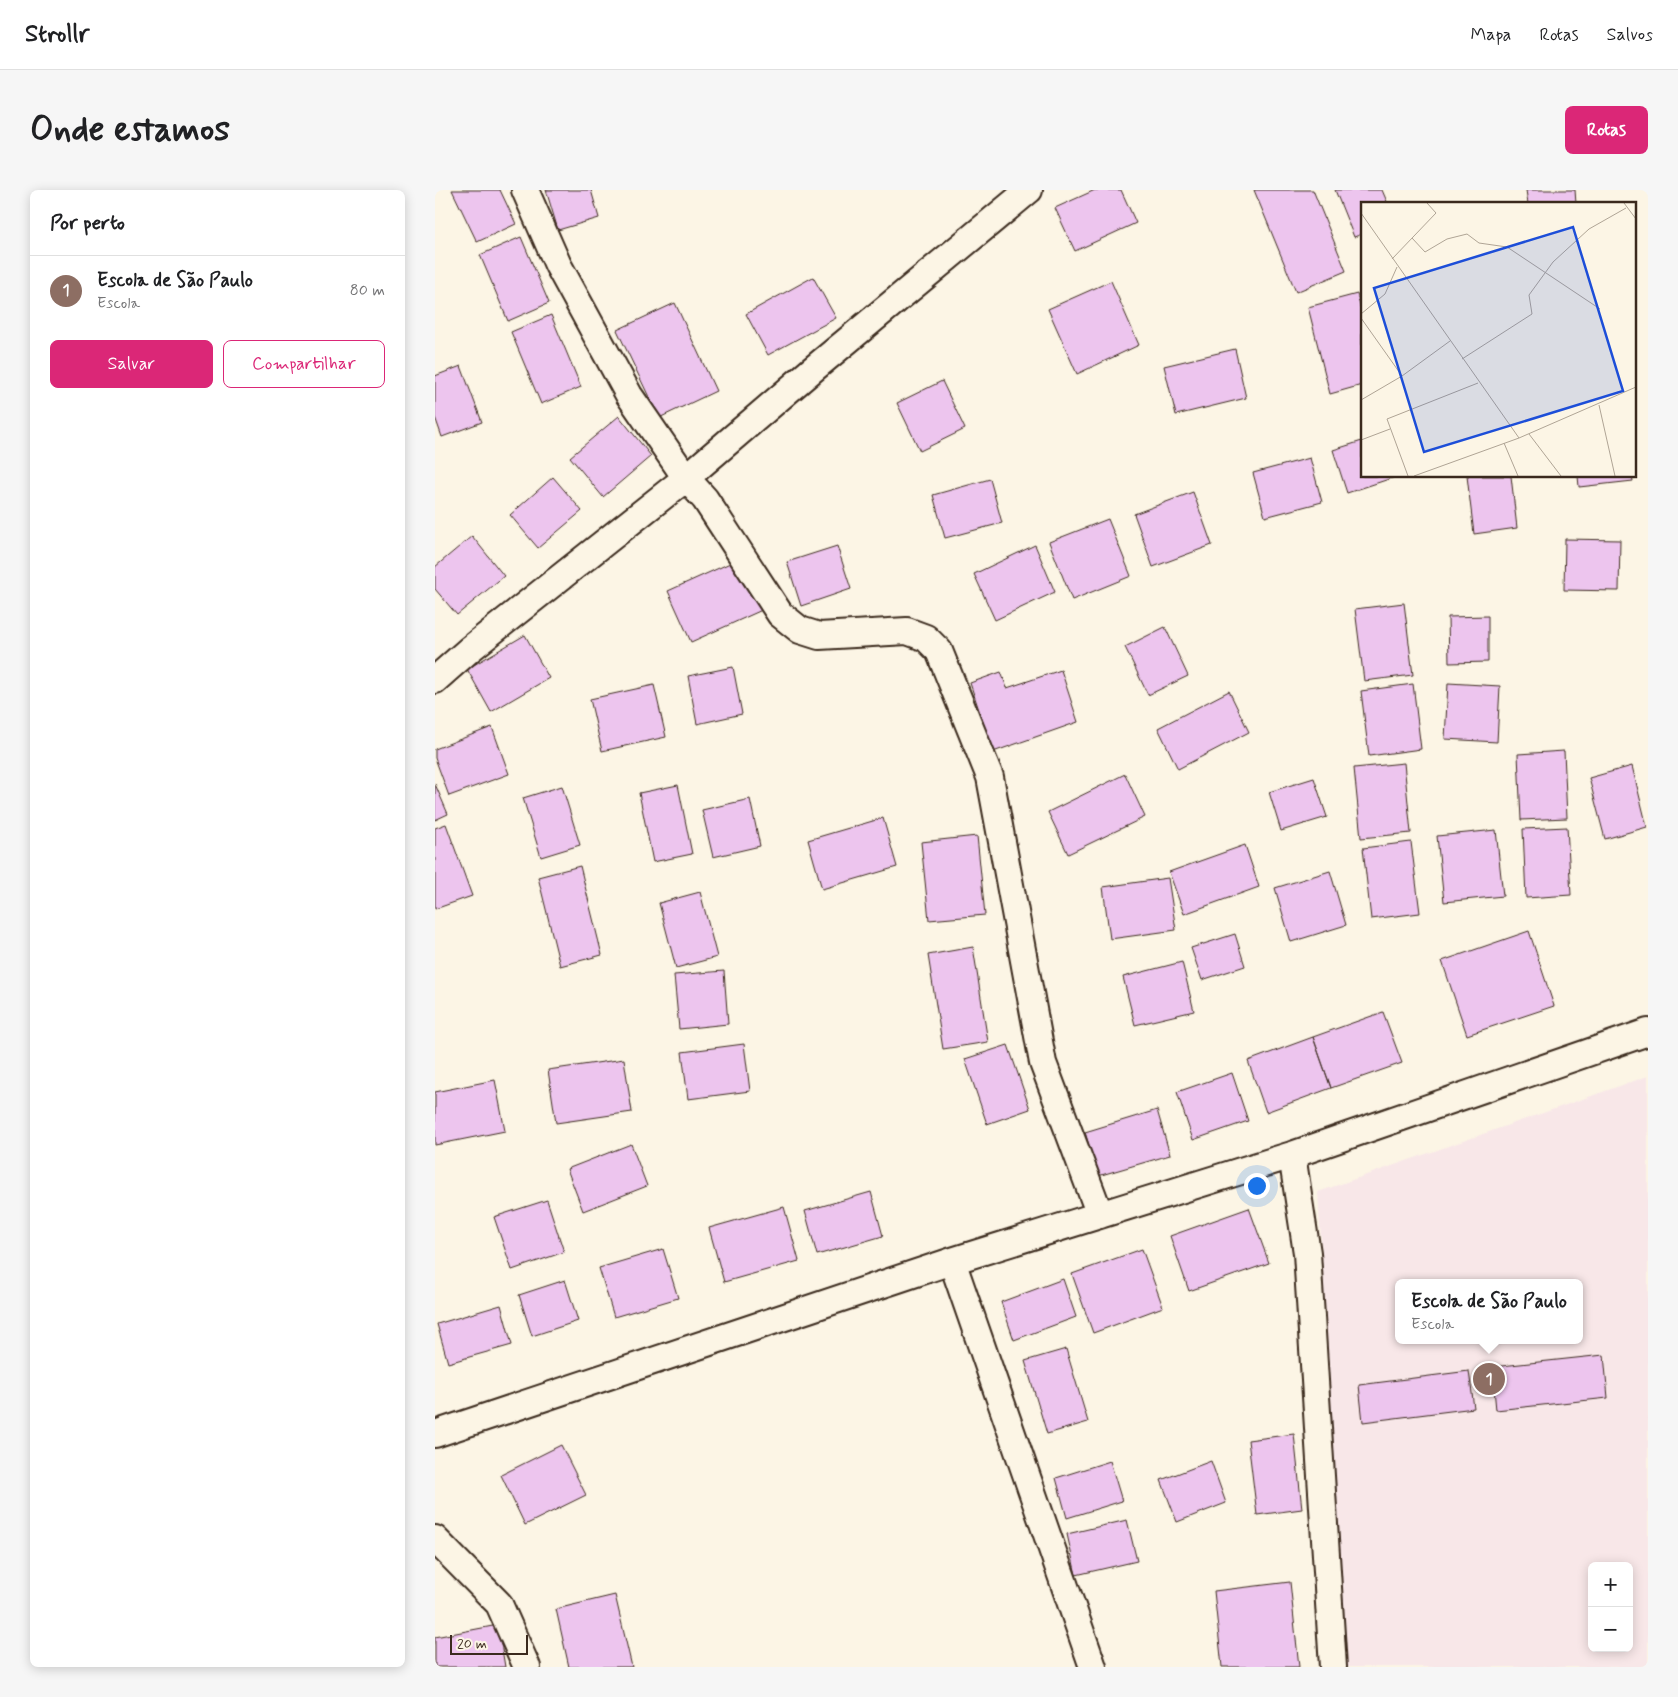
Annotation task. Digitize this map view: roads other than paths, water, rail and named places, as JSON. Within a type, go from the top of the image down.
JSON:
[{"type":"street","points":[[525,190],[557,266],[629,395],[687,478],[705,500],[780,614],[800,630],[819,636],[907,631],[925,638],[939,651],[990,777],[1043,1062],[1099,1216]]},
{"type":"street","points":[[435,680],[470,649],[687,478],[812,370],[1029,190]]},
{"type":"street","points":[[435,1434],[952,1261],[1292,1155],[1648,1032]]},
{"type":"street","points":[[1292,1155],[1307,1253],[1333,1667]]},
{"type":"street","points":[[952,1261],[1086,1665]]},
{"type":"street","points":[[435,1539],[499,1604],[527,1667]]},
{"type":"place","name":"Escola de São Paulo","points":[[1489,1379]]}]
